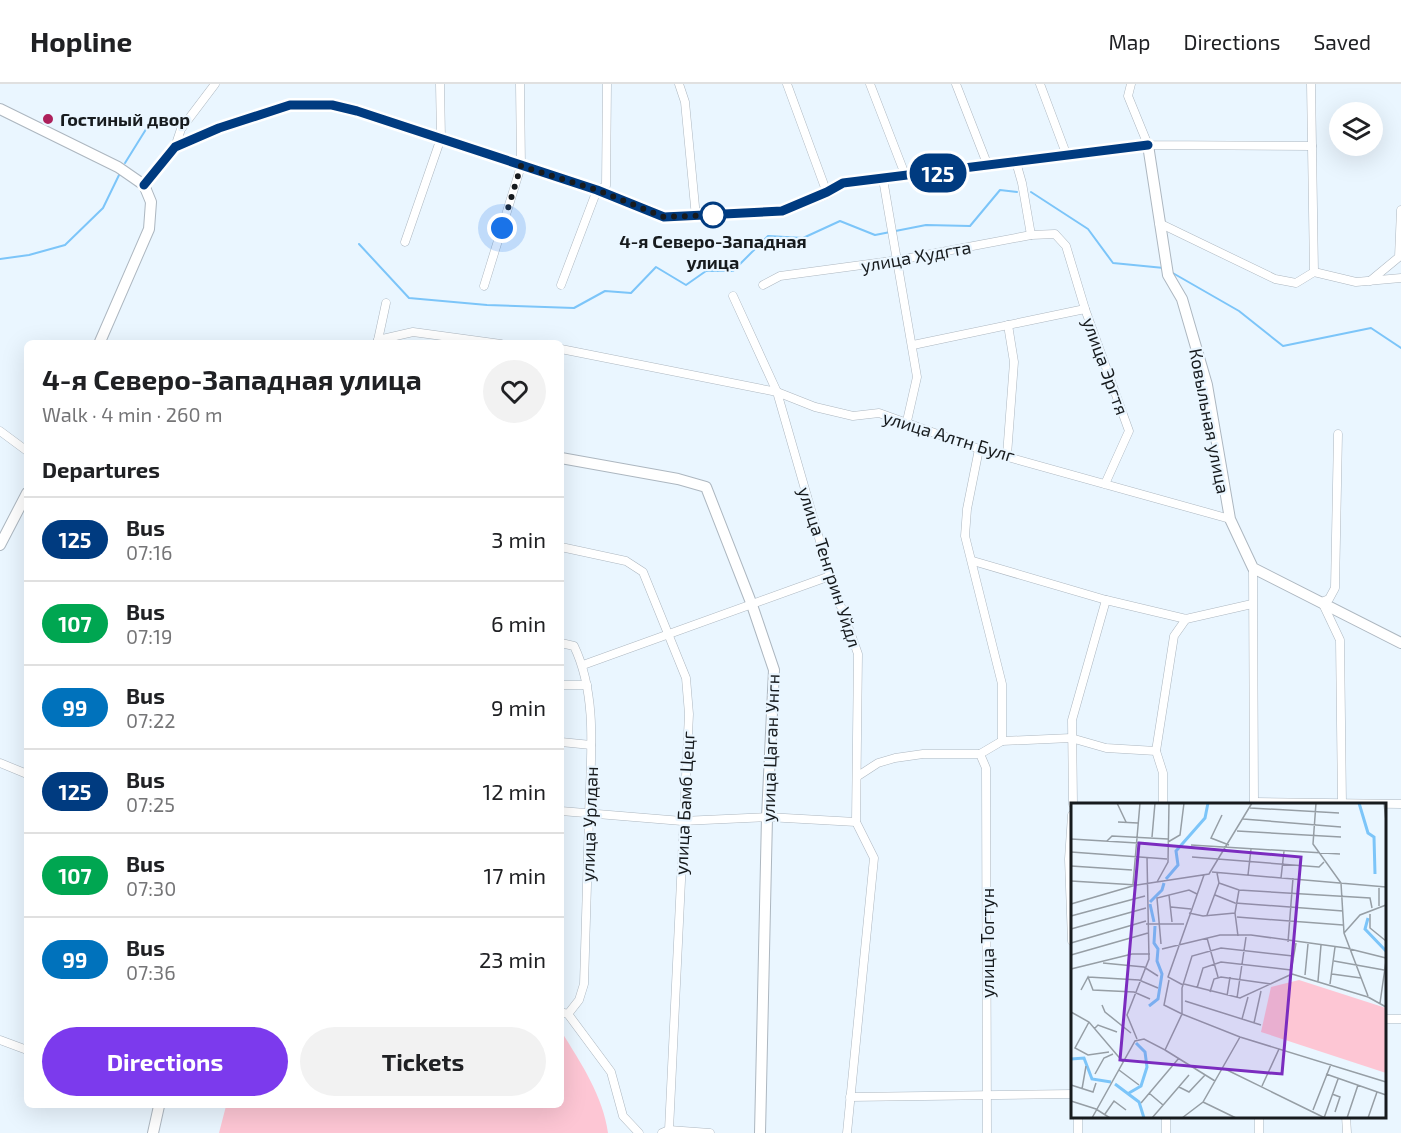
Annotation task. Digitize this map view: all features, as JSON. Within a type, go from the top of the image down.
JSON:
[{"type":"street","points":[[144,185],[175,147],[181,129],[215,84]]},
{"type":"street","points":[[405,242],[441,138],[440,84]]},
{"type":"street","points":[[483,286],[521,166],[520,84]]},
{"type":"street","points":[[561,285],[597,190],[606,186],[607,84]]},
{"type":"street","points":[[679,84],[686,102],[696,217]]},
{"type":"street","points":[[787,84],[827,192]]},
{"type":"street","points":[[870,84],[906,177]]},
{"type":"street","points":[[956,84],[988,166]]},
{"type":"street","points":[[1040,84],[1067,156]]},
{"type":"street","name":"Ковыльная улица","points":[[1124,84],[1148,145],[1168,275],[1182,299],[1207,385],[1230,519],[1252,568]]},
{"type":"street","points":[[1128,96],[1131,84]]},
{"type":"street","points":[[1311,84],[1314,272]]},
{"type":"street","points":[[175,147],[219,128],[290,105],[332,105],[441,138],[597,190],[664,217],[696,217],[782,211],[843,183],[906,177],[1148,145],[1312,146]]},
{"type":"street","points":[[0,109],[118,167],[144,185],[151,202],[149,230],[101,340]]},
{"type":"street","points":[[1016,162],[1031,235]]},
{"type":"street","points":[[883,179],[917,377],[907,421]]},
{"type":"street","points":[[1370,281],[1399,257],[1401,210]]},
{"type":"street","points":[[1159,223],[1275,279],[1296,283],[1314,272],[1344,280],[1370,281],[1401,278]]},
{"type":"street","name":"улица Худгта","points":[[763,285],[780,276],[898,260],[1031,235],[1055,234],[1066,246]]},
{"type":"street","name":"улица Эргтя","points":[[1066,246],[1085,309],[1129,431],[1106,484]]},
{"type":"street","name":"улица Тенгрин Уйдл","points":[[733,296],[777,392],[830,576],[858,654],[856,822],[874,858],[847,1133]]},
{"type":"street","points":[[377,340],[386,303]]},
{"type":"street","points":[[913,345],[1085,309]]},
{"type":"street","points":[[1007,454],[1014,362],[1008,325]]},
{"type":"street","points":[[385,340],[413,333],[469,340]]},
{"type":"street","name":"улица Алтн Булг","points":[[564,350],[777,392],[815,407],[853,416],[879,413],[907,421],[980,449],[1007,454],[1230,519]]},
{"type":"street","points":[[0,431],[24,449]]},
{"type":"street","points":[[1322,602],[1329,599],[1335,588],[1338,434]]},
{"type":"street","points":[[980,449],[967,509],[965,536],[1002,684],[1002,741]]},
{"type":"street","name":"улица Цаган Унгн","points":[[564,459],[678,478],[706,487],[752,604],[774,670],[767,817],[760,1133]]},
{"type":"street","points":[[0,545],[24,499]]},
{"type":"street","name":"улица Бамб Цецг","points":[[564,549],[637,566],[647,580],[679,657],[688,692],[666,1131]]},
{"type":"street","points":[[973,561],[1106,600],[1186,620],[1252,604]]},
{"type":"street","points":[[1254,803],[1252,568],[1401,643]]},
{"type":"street","points":[[583,665],[830,576]]},
{"type":"street","points":[[1073,803],[1072,720],[1106,600]]},
{"type":"street","points":[[1322,602],[1340,640],[1342,803]]},
{"type":"street","points":[[1163,803],[1163,773],[1156,751],[1174,636],[1186,620]]},
{"type":"street","name":"улица Урлдан","points":[[564,644],[574,646],[583,665],[587,685],[591,745],[584,984],[579,1000],[565,1013]]},
{"type":"street","points":[[564,685],[587,685]]},
{"type":"street","points":[[858,776],[878,763],[895,758],[923,754],[980,754],[1002,741],[1071,738],[1106,748],[1156,751]]},
{"type":"street","points":[[564,742],[591,745]]},
{"type":"street","name":"улица Тогтун","points":[[980,754],[986,768],[987,1133]]},
{"type":"street","points":[[0,763],[24,773]]},
{"type":"street","points":[[564,811],[682,821],[767,817],[856,822]]},
{"type":"street","points":[[1071,830],[1069,859],[1071,914]]},
{"type":"street","points":[[565,1013],[611,1072],[623,1116],[639,1133]]},
{"type":"street","points":[[0,1040],[24,1049]]},
{"type":"street","points":[[850,1097],[1071,1094]]},
{"type":"street","points":[[153,1133],[159,1108]]},
{"type":"street","points":[[1346,1118],[1347,1133]]},
{"type":"street","points":[[666,1131],[710,1133]]},
{"type":"shaded area","points":[[564,1036],[596,1093],[608,1133],[219,1133],[225,1108],[564,1108]]},
{"type":"waterway","points":[[125,163],[153,118]]},
{"type":"waterway","points":[[0,259],[29,255],[65,245],[103,208],[120,173]]},
{"type":"waterway","points":[[359,244],[409,298],[487,305],[574,308],[605,291],[631,293],[656,267],[686,285],[706,271],[733,271],[768,236],[803,238],[840,221],[875,235],[926,225],[970,226],[1000,190],[1017,192]]},
{"type":"waterway","points":[[1031,192],[1088,229],[1113,263],[1164,268]]},
{"type":"waterway","points":[[1171,272],[1239,311],[1283,346],[1371,328],[1401,348]]},
{"type":"bus line","name":"125","points":[[144,185],[175,147],[219,128],[290,105],[332,105],[357,111],[597,190],[664,217],[782,211],[843,183],[906,177],[1148,145]]},
{"type":"place","name":"Гостиный двор","points":[[48,119]]},
{"type":"place","name":"4-я Северо-Западная улица","points":[[713,215]]},
{"type":"route","points":[[502,228],[521,166],[597,190],[664,217],[713,215]]}]
